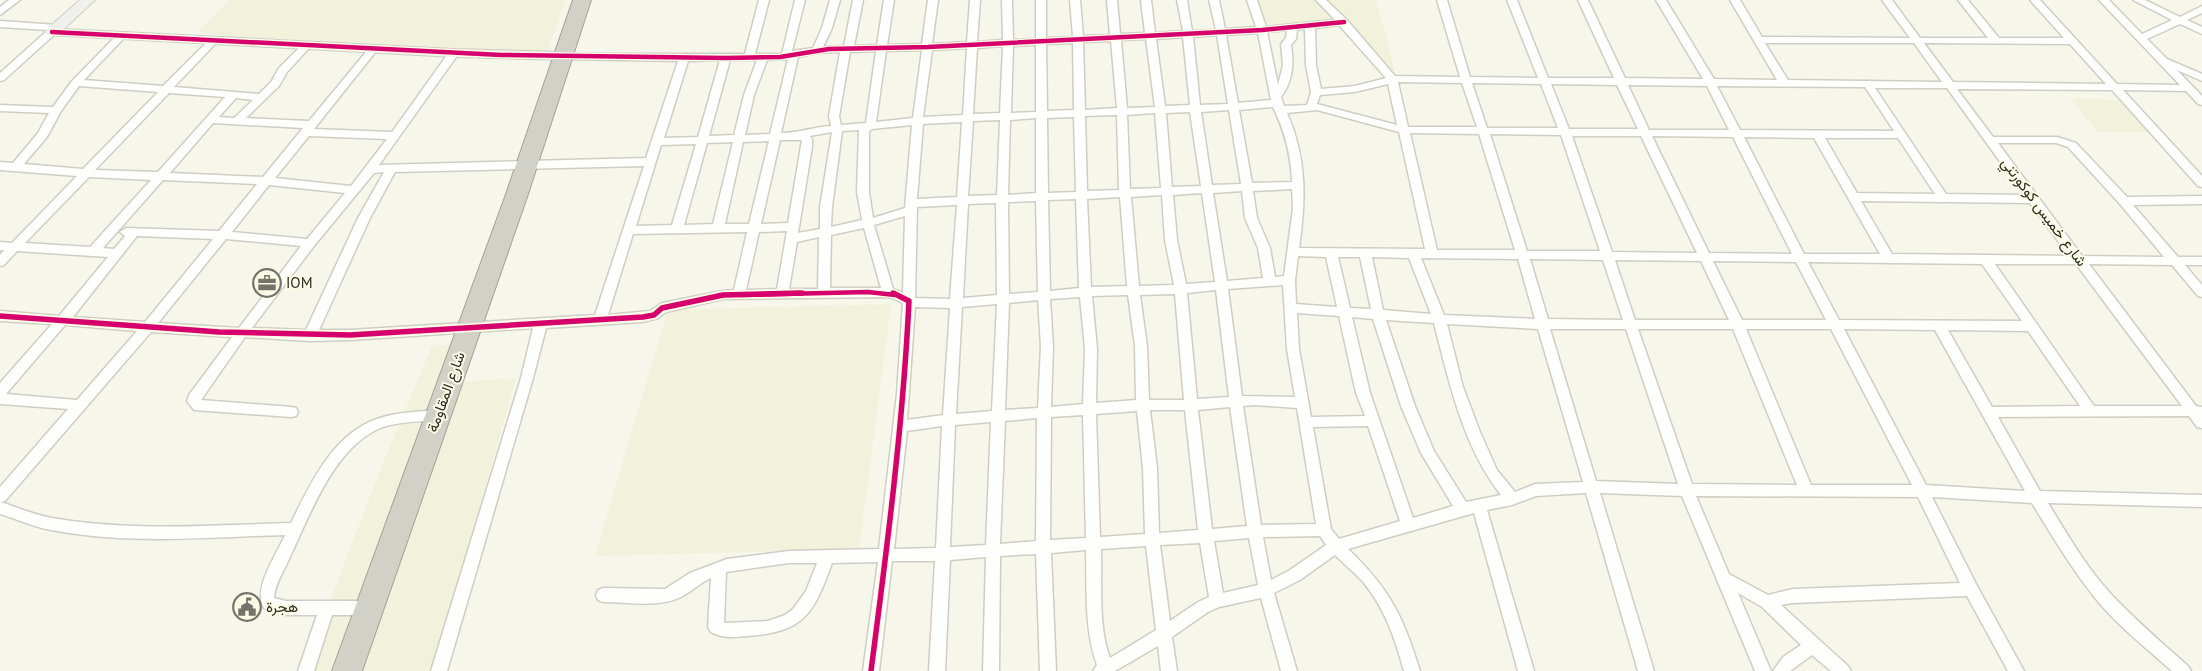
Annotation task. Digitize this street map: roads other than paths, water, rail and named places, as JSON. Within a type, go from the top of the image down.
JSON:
[{"type":"highway","name":"شارع المقاومة","points":[[347,671],[437,415],[470,328],[582,0]]},
{"type":"street","points":[[0,12],[15,0]]},
{"type":"street","points":[[0,78],[88,0]]},
{"type":"street","points":[[749,57],[764,0]]},
{"type":"street","points":[[739,294],[776,137],[800,0]]},
{"type":"street","points":[[817,50],[827,28],[834,0]]},
{"type":"street","points":[[824,292],[826,208],[837,129],[834,112],[858,0]]},
{"type":"street","points":[[888,293],[868,223],[862,192],[865,161],[863,136],[864,130],[870,125],[889,0]]},
{"type":"street","points":[[871,671],[902,426],[909,301],[911,206],[918,122],[932,0]]},
{"type":"street","points":[[937,671],[949,420],[964,201],[974,0]]},
{"type":"street","points":[[991,671],[993,551],[1003,299],[1002,200],[1008,43],[1007,0]]},
{"type":"street","points":[[1041,0],[1042,198],[1047,346],[1044,414],[1043,546],[1048,671]]},
{"type":"street","points":[[1074,0],[1078,40],[1083,260],[1091,348],[1089,410],[1096,631],[1103,670],[1164,634],[1203,607],[1217,601],[1266,590],[1295,575],[1334,546],[1463,509],[1512,499],[1535,490],[1591,487],[1687,490],[1922,491],[2036,497],[2202,501]]},
{"type":"street","points":[[1112,0],[1122,111],[1125,194],[1133,291],[1141,346],[1143,406],[1150,468],[1152,539],[1169,671]]},
{"type":"street","points":[[1146,0],[1160,108],[1171,240],[1181,289],[1184,341],[1206,536],[1217,601]]},
{"type":"street","points":[[1182,0],[1188,34],[1195,108],[1256,531],[1266,590],[1289,671]]},
{"type":"street","points":[[1214,0],[1221,32],[1251,218],[1264,248],[1270,281]]},
{"type":"street","points":[[1252,0],[1262,30],[1278,103],[1294,144],[1298,186],[1298,219],[1289,280],[1293,349],[1324,530],[1334,546],[1368,577],[1381,594],[1405,646],[1412,671]]},
{"type":"street","points":[[1442,0],[1522,254],[1646,671]]},
{"type":"street","points":[[1512,0],[1565,132],[1687,490],[1726,579],[1763,671]]},
{"type":"street","points":[[1583,0],[1738,325],[1806,490]]},
{"type":"street","points":[[1661,0],[1710,82],[1971,589],[2016,671]]},
{"type":"street","points":[[1735,0],[1784,84]]},
{"type":"street","name":"شارع خميس كوكورتني","points":[[1887,0],[2033,199],[2197,411],[2202,423]]},
{"type":"street","points":[[1963,0],[1996,41]]},
{"type":"street","points":[[2035,0],[2202,183]]},
{"type":"street","points":[[2104,0],[2202,102]]},
{"type":"street","points":[[2132,0],[2141,1],[2202,31]]},
{"type":"street","points":[[1325,2],[1384,67],[1392,79],[1402,130],[1432,254]]},
{"type":"street","points":[[2141,38],[2202,9]]},
{"type":"street","points":[[0,24],[121,36],[454,53],[726,58],[790,55],[817,50],[928,47],[1262,30],[1344,22]]},
{"type":"street","points":[[1310,26],[1311,65],[1316,92],[1311,107]]},
{"type":"street","points":[[1278,103],[1285,87],[1289,64],[1286,44],[1291,39],[1292,28]]},
{"type":"street","points":[[0,175],[43,135],[56,110],[76,83],[121,36]]},
{"type":"street","points":[[1759,40],[2072,41]]},
{"type":"street","points":[[0,262],[212,41]]},
{"type":"street","points":[[237,121],[275,84],[283,70],[307,45]]},
{"type":"street","points":[[0,498],[7,482],[80,405],[148,327],[374,48]]},
{"type":"street","points":[[291,412],[199,406],[194,401],[196,395],[310,243],[371,169],[454,53]]},
{"type":"street","points":[[718,228],[738,138],[755,75],[762,57]]},
{"type":"street","points":[[2159,57],[2202,78]]},
{"type":"street","points":[[600,320],[684,58]]},
{"type":"street","points":[[677,228],[726,58]]},
{"type":"street","points":[[1316,92],[1375,86],[1392,79],[1710,82],[1869,86],[2189,88]]},
{"type":"street","points":[[76,83],[262,97]]},
{"type":"street","points":[[1869,86],[1942,198]]},
{"type":"street","points":[[93,252],[233,95]]},
{"type":"street","points":[[658,142],[802,136],[810,131],[967,118],[1079,114],[1160,108],[1232,107],[1278,103],[1311,107],[1402,130],[1901,135]]},
{"type":"street","points":[[0,108],[56,110]]},
{"type":"street","points":[[211,120],[394,136]]},
{"type":"street","points":[[1818,135],[1889,259]]},
{"type":"street","points":[[782,292],[807,147],[807,139],[802,136]]},
{"type":"street","points":[[1989,140],[2057,140],[2067,142],[2077,150],[2124,201],[2202,293]]},
{"type":"street","points":[[371,169],[651,162]]},
{"type":"street","points":[[8,166],[86,173],[267,181],[354,190]]},
{"type":"street","points":[[310,336],[364,218],[391,170]]},
{"type":"street","points":[[791,239],[868,223],[911,206],[964,201],[1125,194],[1167,190],[1298,186]]},
{"type":"street","points":[[1854,198],[2033,199]]},
{"type":"street","points":[[2124,201],[2202,200]]},
{"type":"street","points":[[630,230],[793,226]]},
{"type":"street","points":[[111,232],[223,235],[310,243]]},
{"type":"street","points":[[0,392],[63,320],[134,232]]},
{"type":"street","points":[[0,246],[116,253]]},
{"type":"street","points":[[1293,252],[2081,262],[2202,261]]},
{"type":"street","points":[[1331,253],[1343,312],[1363,392],[1408,524]]},
{"type":"street","points":[[1365,254],[1378,315],[1408,406],[1428,453],[1463,509]]},
{"type":"street","points":[[1414,254],[1439,319],[1457,387],[1470,424],[1492,474],[1512,499]]},
{"type":"street","points":[[1986,260],[2091,412]]},
{"type":"street","points":[[0,316],[310,336],[393,334],[643,317],[654,315],[662,308],[687,301],[739,294],[782,292],[888,293],[899,295],[909,301],[920,304],[956,303],[1086,292],[1181,289],[1289,280]]},
{"type":"street","points":[[1290,308],[1439,319],[1542,324],[2031,326]]},
{"type":"street","points":[[438,671],[528,378],[541,323]]},
{"type":"street","points":[[1939,325],[1990,412],[2036,497],[2080,567],[2103,596],[2132,626],[2183,671]]},
{"type":"street","points":[[0,399],[80,405]]},
{"type":"street","points":[[902,426],[949,420],[1143,406],[1191,405],[1254,400],[1301,403]]},
{"type":"street","points":[[1990,412],[2197,411]]},
{"type":"street","points":[[368,608],[286,608],[269,603],[267,598],[270,585],[295,529],[316,490],[338,456],[360,434],[380,423],[437,415]]},
{"type":"street","points":[[1306,422],[1373,421]]},
{"type":"street","points":[[1479,505],[1526,671]]},
{"type":"street","points":[[0,508],[50,524],[102,532],[295,529]]},
{"type":"street","points":[[603,595],[670,595],[695,578],[719,567],[739,562],[827,555],[868,554],[886,557],[944,554],[1256,531],[1324,530]]},
{"type":"street","points":[[719,567],[716,627],[724,631],[773,627],[783,624],[792,618],[808,601],[827,555]]},
{"type":"street","points":[[1726,579],[1768,602],[1813,646],[1843,671]]},
{"type":"street","points":[[1768,602],[1793,596],[1971,589]]},
{"type":"street","points":[[306,671],[327,608]]},
{"type":"street","points":[[1781,671],[1788,662],[1813,646]]},
{"type":"place","name":"IOM","points":[[267,283]]},
{"type":"place","name":"هجرة","points":[[247,607]]}]
